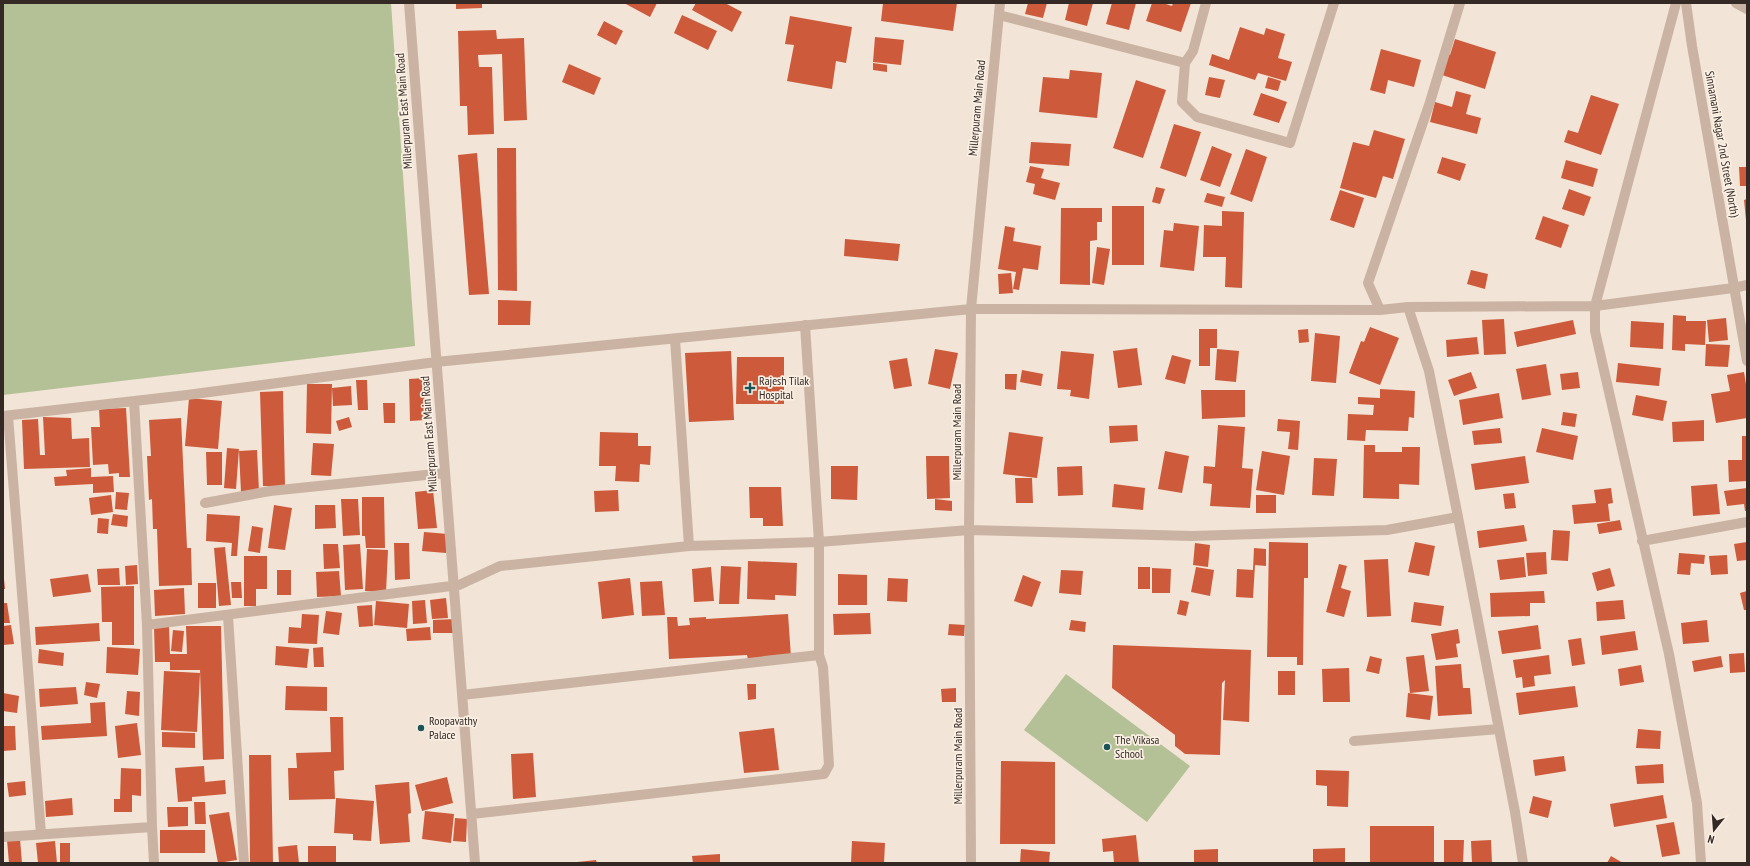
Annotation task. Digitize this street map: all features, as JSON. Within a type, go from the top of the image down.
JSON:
[{"type":"street","name":"Millerpuram East Main Road","points":[[409,3],[475,863]]},
{"type":"street","name":"Millerpuram Main Road","points":[[971,863],[969,530],[971,309],[1000,3]]},
{"type":"street","points":[[1206,3],[1193,50],[1185,63],[1182,102],[1197,117],[1290,143],[1334,3]]},
{"type":"street","points":[[1380,310],[1368,283],[1430,102],[1460,3]]},
{"type":"street","points":[[1676,3],[1595,306],[1595,332],[1669,654],[1697,803],[1701,863]]},
{"type":"street","name":"Sinnamani Nagar 2nd Street (North)","points":[[1686,3],[1733,288],[1747,361]]},
{"type":"street","points":[[1736,3],[1747,8]]},
{"type":"street","points":[[999,15],[1185,63]]},
{"type":"street","points":[[41,834],[5,416],[436,362],[971,309],[1380,310],[1408,307],[1595,306],[1747,285]]},
{"type":"street","points":[[1408,307],[1428,371],[1499,729],[1523,863]]},
{"type":"street","points":[[472,814],[824,774],[829,765],[823,667],[820,655],[820,542],[806,325]]},
{"type":"street","points":[[675,339],[689,546]]},
{"type":"street","points":[[134,401],[147,626],[154,863]]},
{"type":"street","points":[[205,503],[270,492],[445,474]]},
{"type":"street","points":[[147,626],[454,586],[500,566],[689,546],[820,542],[969,530],[1200,536],[1387,530],[1458,517]]},
{"type":"street","points":[[1642,541],[1747,522]]},
{"type":"street","points":[[228,616],[244,863]]},
{"type":"street","points":[[462,695],[820,655]]},
{"type":"street","points":[[1354,741],[1499,729]]},
{"type":"street","points":[[3,837],[152,827]]},
{"type":"green space","points":[[3,3],[391,3],[415,346],[3,395]]},
{"type":"green space","points":[[1066,674],[1190,766],[1147,822],[1024,730]]},
{"type":"building","points":[[456,3],[482,3],[482,8],[456,9]]},
{"type":"building","points":[[624,3],[657,3],[650,17]]},
{"type":"building","points":[[696,3],[725,3],[742,12],[732,32],[692,10]]},
{"type":"building","points":[[883,3],[957,3],[953,31],[881,21]]},
{"type":"building","points":[[1028,3],[1047,3],[1043,18],[1025,14]]},
{"type":"building","points":[[1069,3],[1093,3],[1087,26],[1065,20]]},
{"type":"building","points":[[1112,3],[1136,3],[1129,30],[1106,24]]},
{"type":"building","points":[[1152,3],[1163,3],[1172,6],[1173,3],[1191,3],[1181,32],[1146,21]]},
{"type":"building","points":[[682,15],[717,31],[708,50],[674,33]]},
{"type":"building","points":[[790,16],[852,27],[846,63],[836,61],[832,89],[787,81],[794,45],[785,44]]},
{"type":"building","points":[[604,21],[623,31],[616,45],[597,35]]},
{"type":"building","points":[[1240,27],[1264,35],[1266,28],[1285,34],[1278,58],[1292,62],[1286,81],[1258,73],[1255,80],[1209,65],[1212,54],[1229,60]]},
{"type":"building","points":[[496,30],[497,39],[524,38],[527,120],[504,121],[502,54],[478,55],[479,67],[492,67],[494,134],[468,135],[467,106],[460,106],[458,31]]},
{"type":"building","points":[[875,37],[904,40],[901,65],[873,62]]},
{"type":"building","points":[[1455,39],[1496,52],[1485,89],[1442,75],[1448,54],[1450,55]]},
{"type":"building","points":[[1381,49],[1421,60],[1414,87],[1388,80],[1385,94],[1370,90]]},
{"type":"building","points":[[873,63],[887,65],[887,72],[873,70]]},
{"type":"building","points":[[569,64],[601,78],[594,95],[562,82]]},
{"type":"building","points":[[1070,70],[1102,73],[1097,118],[1039,112],[1043,77],[1069,79]]},
{"type":"building","points":[[1209,77],[1225,80],[1220,98],[1205,95]]},
{"type":"building","points":[[1268,77],[1281,81],[1278,91],[1265,88]]},
{"type":"building","points":[[1136,80],[1166,90],[1143,158],[1113,148]]},
{"type":"building","points":[[1456,91],[1471,95],[1466,114],[1481,118],[1477,134],[1430,122],[1435,102],[1452,107]]},
{"type":"building","points":[[1261,93],[1287,102],[1279,123],[1253,115]]},
{"type":"building","points":[[1591,95],[1619,104],[1601,155],[1564,142],[1568,130],[1578,133]]},
{"type":"building","points":[[1174,124],[1201,132],[1186,177],[1160,168]]},
{"type":"building","points":[[1374,130],[1405,139],[1393,179],[1383,176],[1376,198],[1340,188],[1353,142],[1369,146]]},
{"type":"building","points":[[1031,142],[1071,144],[1069,166],[1029,163]]},
{"type":"building","points":[[1212,146],[1232,154],[1220,187],[1200,180]]},
{"type":"building","points":[[497,148],[516,148],[517,291],[498,290]]},
{"type":"building","points":[[1246,149],[1267,157],[1252,202],[1230,194]]},
{"type":"building","points":[[477,153],[489,294],[469,295],[458,155]]},
{"type":"building","points":[[1442,157],[1466,164],[1460,181],[1437,173]]},
{"type":"building","points":[[1566,160],[1598,169],[1593,187],[1561,178]]},
{"type":"building","points":[[1030,166],[1044,169],[1041,178],[1060,183],[1055,200],[1033,194],[1035,184],[1026,182]]},
{"type":"building","points":[[1739,167],[1747,167],[1747,186],[1740,186]]},
{"type":"building","points":[[1156,187],[1165,189],[1160,204],[1152,202]]},
{"type":"building","points":[[1569,189],[1591,197],[1584,216],[1562,209]]},
{"type":"building","points":[[1340,190],[1364,198],[1354,228],[1330,220]]},
{"type":"building","points":[[1207,193],[1225,197],[1222,207],[1204,202]]},
{"type":"building","points":[[1747,199],[1747,220],[1746,220],[1744,200]]},
{"type":"building","points":[[1112,206],[1144,206],[1144,265],[1112,265]]},
{"type":"building","points":[[1061,208],[1102,208],[1102,222],[1097,222],[1097,240],[1090,241],[1090,285],[1060,284]]},
{"type":"building","points":[[1222,211],[1244,212],[1242,288],[1225,287],[1226,257],[1203,257],[1204,225],[1222,226]]},
{"type":"building","points":[[1543,216],[1569,225],[1561,248],[1535,239]]},
{"type":"building","points":[[1174,223],[1199,226],[1194,271],[1160,267],[1164,230],[1173,231]]},
{"type":"building","points":[[1005,226],[1015,228],[1013,241],[1041,246],[1038,270],[1023,268],[1019,290],[1013,289],[1016,272],[998,269]]},
{"type":"building","points":[[845,239],[900,244],[898,261],[844,256]]},
{"type":"building","points":[[1097,247],[1110,249],[1104,285],[1092,283]]},
{"type":"building","points":[[1471,270],[1488,274],[1485,289],[1467,284]]},
{"type":"building","points":[[1011,273],[1013,293],[999,294],[998,274]]},
{"type":"building","points":[[498,300],[531,301],[530,325],[498,325]]},
{"type":"building","points":[[1673,315],[1686,316],[1686,321],[1706,321],[1705,345],[1685,344],[1685,351],[1672,350]]},
{"type":"building","points":[[1726,318],[1728,340],[1709,342],[1707,320]]},
{"type":"building","points":[[1504,319],[1506,354],[1484,355],[1482,320]]},
{"type":"building","points":[[1573,320],[1576,334],[1517,347],[1514,332]]},
{"type":"building","points":[[1631,321],[1664,323],[1663,349],[1630,347]]},
{"type":"building","points":[[1370,327],[1399,338],[1380,385],[1349,373],[1361,341],[1364,342]]},
{"type":"building","points":[[1199,329],[1217,329],[1217,348],[1210,348],[1210,366],[1199,366]]},
{"type":"building","points":[[1308,329],[1309,342],[1299,343],[1298,330]]},
{"type":"building","points":[[1315,333],[1340,336],[1336,383],[1311,381]]},
{"type":"building","points":[[1477,337],[1479,354],[1447,357],[1446,340]]},
{"type":"building","points":[[1706,344],[1730,345],[1728,367],[1705,366]]},
{"type":"building","points":[[1137,348],[1142,385],[1118,388],[1113,351]]},
{"type":"building","points":[[935,349],[958,353],[950,389],[928,384]]},
{"type":"building","points":[[1217,349],[1239,351],[1236,382],[1215,380]]},
{"type":"building","points":[[731,351],[734,420],[689,422],[685,353]]},
{"type":"building","points":[[1061,351],[1094,354],[1089,399],[1070,396],[1071,390],[1057,389]]},
{"type":"building","points":[[1172,355],[1191,360],[1185,384],[1165,379]]},
{"type":"building","points":[[737,357],[784,357],[784,404],[736,404]]},
{"type":"building","points":[[907,358],[912,386],[894,389],[889,361]]},
{"type":"building","points":[[1618,363],[1661,368],[1659,386],[1616,382]]},
{"type":"building","points":[[1546,364],[1551,395],[1522,400],[1516,369]]},
{"type":"building","points":[[1022,370],[1043,374],[1041,386],[1020,382]]},
{"type":"building","points":[[1471,372],[1477,388],[1454,396],[1448,380]]},
{"type":"building","points":[[1578,372],[1580,388],[1562,390],[1560,374]]},
{"type":"building","points":[[1744,372],[1747,390],[1747,418],[1716,423],[1711,394],[1730,391],[1727,375]]},
{"type":"building","points":[[1005,374],[1017,374],[1016,390],[1005,389]]},
{"type":"building","points":[[424,378],[425,420],[410,421],[409,379]]},
{"type":"building","points":[[356,380],[367,380],[368,410],[358,410]]},
{"type":"building","points":[[307,384],[332,384],[331,434],[306,433]]},
{"type":"building","points":[[351,386],[352,405],[333,406],[332,388]]},
{"type":"building","points":[[1380,389],[1415,391],[1414,418],[1409,417],[1408,431],[1366,430],[1365,441],[1347,440],[1348,414],[1373,415],[1374,405],[1358,404],[1358,397],[1380,398]]},
{"type":"building","points":[[1201,390],[1245,390],[1245,417],[1202,419]]},
{"type":"building","points":[[283,391],[285,486],[263,486],[260,392]]},
{"type":"building","points":[[1499,393],[1503,418],[1463,425],[1459,400]]},
{"type":"building","points":[[1636,395],[1667,401],[1663,421],[1632,415]]},
{"type":"building","points":[[189,398],[222,401],[218,449],[185,446]]},
{"type":"building","points":[[383,403],[395,403],[395,423],[384,423]]},
{"type":"building","points":[[126,408],[130,477],[119,477],[119,473],[109,474],[108,464],[93,465],[91,427],[100,427],[99,409]]},
{"type":"building","points":[[1563,412],[1577,414],[1575,427],[1561,425]]},
{"type":"building","points":[[43,417],[71,418],[72,439],[89,438],[90,467],[24,469],[22,420],[38,419],[40,455],[45,455]]},
{"type":"building","points":[[349,417],[352,427],[339,431],[336,421]]},
{"type":"building","points":[[181,418],[187,548],[191,548],[192,585],[159,586],[157,529],[153,529],[152,499],[149,500],[147,456],[151,456],[149,420]]},
{"type":"building","points":[[1278,419],[1300,421],[1298,450],[1288,449],[1290,432],[1277,431]]},
{"type":"building","points":[[1704,420],[1704,441],[1673,442],[1672,422]]},
{"type":"building","points":[[1137,425],[1138,441],[1110,443],[1109,426]]},
{"type":"building","points":[[1218,425],[1245,427],[1242,468],[1253,469],[1250,508],[1210,506],[1212,484],[1203,483],[1204,466],[1215,467]]},
{"type":"building","points":[[1500,428],[1502,443],[1474,445],[1472,431]]},
{"type":"building","points":[[1542,428],[1578,436],[1573,460],[1536,452]]},
{"type":"building","points":[[600,432],[638,433],[638,446],[651,446],[650,465],[640,464],[639,482],[615,481],[616,466],[599,466]]},
{"type":"building","points":[[1009,432],[1043,437],[1037,478],[1003,474]]},
{"type":"building","points":[[1742,436],[1747,436],[1747,481],[1729,482],[1728,460],[1742,460]]},
{"type":"building","points":[[313,443],[334,444],[331,476],[311,475]]},
{"type":"building","points":[[1364,445],[1375,445],[1375,452],[1402,452],[1402,447],[1420,447],[1419,485],[1399,484],[1399,499],[1363,498]]},
{"type":"building","points":[[227,448],[239,449],[236,489],[224,488]]},
{"type":"building","points":[[257,450],[259,491],[241,492],[239,451]]},
{"type":"building","points":[[1165,451],[1189,456],[1182,493],[1158,489]]},
{"type":"building","points":[[1262,451],[1290,456],[1284,495],[1256,490]]},
{"type":"building","points":[[206,452],[222,452],[222,485],[207,485]]},
{"type":"building","points":[[926,456],[949,456],[950,498],[927,499]]},
{"type":"building","points":[[1525,456],[1529,483],[1475,490],[1471,464]]},
{"type":"building","points":[[1314,458],[1337,459],[1334,496],[1312,495]]},
{"type":"building","points":[[831,466],[858,466],[857,500],[831,499]]},
{"type":"building","points":[[1082,466],[1083,495],[1058,496],[1057,467]]},
{"type":"building","points":[[91,468],[91,477],[113,476],[114,492],[93,493],[93,484],[55,486],[54,477],[67,476],[66,470]]},
{"type":"building","points":[[1015,478],[1032,478],[1033,503],[1016,503]]},
{"type":"building","points":[[1114,484],[1145,488],[1143,510],[1112,507]]},
{"type":"building","points":[[1717,484],[1720,514],[1693,516],[1691,486]]},
{"type":"building","points":[[749,487],[781,487],[783,526],[763,526],[763,518],[750,518]]},
{"type":"building","points":[[1611,488],[1613,503],[1608,504],[1610,521],[1574,524],[1572,505],[1596,503],[1594,490]]},
{"type":"building","points":[[1747,488],[1747,511],[1745,511],[1744,504],[1727,506],[1724,491]]},
{"type":"building","points":[[433,490],[437,528],[418,529],[415,492]]},
{"type":"building","points":[[618,490],[619,511],[595,512],[594,491]]},
{"type":"building","points":[[116,492],[129,493],[127,510],[115,509]]},
{"type":"building","points":[[1514,493],[1516,508],[1505,509],[1503,494]]},
{"type":"building","points":[[111,495],[113,512],[91,515],[89,498]]},
{"type":"building","points":[[1256,495],[1276,495],[1276,513],[1256,513]]},
{"type":"building","points":[[362,497],[384,497],[385,548],[366,548],[365,536],[362,536]]},
{"type":"building","points":[[341,499],[358,499],[360,535],[343,536]]},
{"type":"building","points":[[935,499],[952,501],[952,511],[935,510]]},
{"type":"building","points":[[274,505],[292,508],[285,550],[268,548]]},
{"type":"building","points":[[315,505],[335,505],[336,528],[315,529]]},
{"type":"building","points":[[113,514],[128,516],[127,527],[111,525]]},
{"type":"building","points":[[207,514],[240,516],[237,556],[231,556],[232,543],[206,541]]},
{"type":"building","points":[[98,518],[109,519],[108,534],[97,533]]},
{"type":"building","points":[[1620,520],[1622,530],[1599,534],[1597,524]]},
{"type":"building","points":[[1524,525],[1527,541],[1479,548],[1477,531]]},
{"type":"building","points":[[252,526],[263,528],[260,553],[248,551]]},
{"type":"building","points":[[1553,530],[1570,531],[1568,561],[1551,560]]},
{"type":"building","points":[[424,532],[448,534],[446,553],[422,551]]},
{"type":"building","points":[[1269,542],[1308,543],[1308,578],[1304,578],[1303,665],[1297,665],[1297,657],[1267,657]]},
{"type":"building","points":[[1415,542],[1435,546],[1429,576],[1408,572]]},
{"type":"building","points":[[1747,542],[1747,560],[1737,561],[1734,544]]},
{"type":"building","points":[[394,543],[409,543],[410,579],[395,580]]},
{"type":"building","points":[[1195,543],[1210,545],[1208,567],[1193,565]]},
{"type":"building","points":[[323,544],[338,544],[340,568],[324,569]]},
{"type":"building","points":[[360,544],[363,589],[345,590],[343,545]]},
{"type":"building","points":[[225,547],[231,605],[219,606],[214,548]]},
{"type":"building","points":[[1254,548],[1266,549],[1266,566],[1255,565],[1253,598],[1236,597],[1237,569],[1253,570]]},
{"type":"building","points":[[367,549],[388,550],[386,592],[365,591]]},
{"type":"building","points":[[1546,552],[1547,574],[1528,576],[1526,553]]},
{"type":"building","points":[[1679,553],[1705,555],[1704,564],[1691,563],[1690,575],[1677,574]]},
{"type":"building","points":[[1727,555],[1728,574],[1711,575],[1709,556]]},
{"type":"building","points":[[244,556],[267,556],[267,589],[256,589],[256,606],[244,606]]},
{"type":"building","points":[[1524,557],[1526,577],[1500,580],[1497,560]]},
{"type":"building","points":[[1388,559],[1391,616],[1367,617],[1364,560]]},
{"type":"building","points":[[748,561],[797,563],[796,596],[775,595],[775,600],[747,599]]},
{"type":"building","points":[[1339,564],[1347,566],[1341,588],[1351,591],[1344,617],[1326,612]]},
{"type":"building","points":[[137,565],[138,584],[126,585],[125,566]]},
{"type":"building","points":[[721,566],[741,567],[739,604],[719,604]]},
{"type":"building","points":[[711,567],[714,601],[694,602],[692,569]]},
{"type":"building","points":[[1138,567],[1150,567],[1150,589],[1138,589]]},
{"type":"building","points":[[1196,567],[1214,570],[1210,596],[1191,592]]},
{"type":"building","points":[[119,568],[120,585],[98,585],[97,569]]},
{"type":"building","points":[[1152,568],[1171,569],[1170,593],[1152,593]]},
{"type":"building","points":[[1610,568],[1615,586],[1597,591],[1592,573]]},
{"type":"building","points":[[277,570],[291,570],[291,595],[277,595]]},
{"type":"building","points":[[1061,570],[1083,571],[1081,595],[1059,593]]},
{"type":"building","points":[[339,571],[341,596],[317,597],[316,572]]},
{"type":"building","points":[[88,574],[91,592],[53,597],[50,579]]},
{"type":"building","points":[[838,574],[867,575],[867,605],[838,605]]},
{"type":"building","points":[[1023,575],[1041,582],[1032,607],[1014,601]]},
{"type":"building","points":[[630,578],[634,615],[602,619],[598,582]]},
{"type":"building","points":[[888,578],[908,579],[907,602],[887,601]]},
{"type":"building","points":[[4,579],[5,589],[3,589],[3,580]]},
{"type":"building","points":[[662,581],[665,615],[642,616],[640,582]]},
{"type":"building","points":[[231,582],[241,582],[242,598],[232,598]]},
{"type":"building","points":[[198,583],[216,583],[216,608],[198,608]]},
{"type":"building","points":[[134,586],[134,645],[112,645],[112,622],[102,622],[101,587]]},
{"type":"building","points":[[184,588],[185,614],[155,616],[154,590]]},
{"type":"building","points":[[1544,591],[1545,603],[1530,603],[1530,616],[1491,617],[1490,593]]},
{"type":"building","points":[[1747,591],[1747,610],[1744,610],[1740,593]]},
{"type":"building","points":[[446,598],[448,618],[432,619],[430,600]]},
{"type":"building","points":[[425,600],[427,623],[413,624],[412,601]]},
{"type":"building","points":[[1180,600],[1189,602],[1186,616],[1177,614]]},
{"type":"building","points":[[1623,600],[1625,619],[1597,621],[1596,602]]},
{"type":"building","points":[[376,601],[409,604],[407,628],[374,625]]},
{"type":"building","points":[[1414,602],[1444,606],[1441,626],[1411,622]]},
{"type":"building","points":[[3,603],[7,603],[10,623],[3,623]]},
{"type":"building","points":[[372,605],[373,626],[359,627],[357,606]]},
{"type":"building","points":[[326,611],[342,613],[339,635],[323,633]]},
{"type":"building","points":[[870,613],[871,634],[834,635],[833,614]]},
{"type":"building","points":[[302,614],[319,615],[317,644],[288,643],[289,627],[301,628]]},
{"type":"building","points":[[788,614],[791,657],[748,659],[747,655],[669,659],[667,617],[677,617],[678,626],[690,625],[689,618],[706,617],[706,619]]},
{"type":"building","points":[[456,619],[456,633],[433,633],[433,620]]},
{"type":"building","points":[[1071,620],[1086,622],[1085,632],[1069,630]]},
{"type":"building","points":[[1707,620],[1709,642],[1683,644],[1681,623]]},
{"type":"building","points":[[99,623],[100,641],[36,645],[35,627]]},
{"type":"building","points":[[949,624],[965,625],[964,636],[948,635]]},
{"type":"building","points":[[11,625],[14,644],[3,645],[3,626]]},
{"type":"building","points":[[1538,625],[1541,649],[1502,654],[1498,631]]},
{"type":"building","points":[[186,626],[221,626],[224,759],[203,760],[200,670],[170,670],[170,662],[155,662],[154,627],[169,627],[170,654],[187,654]]},
{"type":"building","points":[[430,627],[431,640],[407,641],[406,629]]},
{"type":"building","points":[[1458,629],[1460,643],[1456,644],[1458,657],[1436,660],[1431,634]]},
{"type":"building","points":[[173,630],[184,631],[182,652],[171,651]]},
{"type":"building","points":[[1635,631],[1638,650],[1602,655],[1600,636]]},
{"type":"building","points":[[1581,638],[1585,664],[1572,666],[1568,640]]},
{"type":"building","points":[[1113,645],[1251,650],[1249,722],[1223,720],[1225,680],[1222,683],[1220,755],[1185,754],[1175,746],[1175,735],[1112,688]]},
{"type":"building","points":[[276,646],[309,649],[307,668],[275,665]]},
{"type":"building","points":[[107,647],[140,649],[138,675],[106,673]]},
{"type":"building","points":[[323,647],[324,667],[314,667],[313,648]]},
{"type":"building","points":[[39,649],[64,653],[63,666],[38,663]]},
{"type":"building","points":[[1744,653],[1745,672],[1730,673],[1729,654]]},
{"type":"building","points":[[1424,655],[1429,691],[1410,693],[1406,657]]},
{"type":"building","points":[[1549,655],[1551,674],[1534,676],[1535,686],[1523,688],[1522,677],[1516,678],[1513,660]]},
{"type":"building","points":[[1370,656],[1382,659],[1379,674],[1366,671]]},
{"type":"building","points":[[1721,656],[1723,667],[1694,672],[1692,661]]},
{"type":"building","points":[[1461,664],[1463,688],[1470,688],[1472,714],[1438,716],[1435,666]]},
{"type":"building","points":[[1641,665],[1644,682],[1620,686],[1618,669]]},
{"type":"building","points":[[1349,668],[1350,702],[1323,702],[1322,669]]},
{"type":"building","points":[[164,671],[200,673],[197,732],[161,730]]},
{"type":"building","points":[[1278,671],[1295,671],[1295,695],[1278,695]]},
{"type":"building","points":[[86,682],[100,684],[97,698],[84,695]]},
{"type":"building","points":[[747,684],[756,684],[756,699],[748,700]]},
{"type":"building","points":[[286,686],[327,687],[327,711],[285,710]]},
{"type":"building","points":[[1575,686],[1578,707],[1519,715],[1516,693]]},
{"type":"building","points":[[76,687],[78,704],[40,707],[39,689]]},
{"type":"building","points":[[956,688],[956,702],[942,702],[941,689]]},
{"type":"building","points":[[127,691],[140,692],[139,716],[125,714]]},
{"type":"building","points":[[3,693],[19,696],[17,713],[3,711]]},
{"type":"building","points":[[1408,693],[1433,696],[1430,720],[1406,717]]},
{"type":"building","points":[[105,702],[107,736],[42,740],[41,726],[91,723],[90,703]]},
{"type":"building","points":[[330,717],[343,717],[344,770],[334,771],[335,799],[289,800],[288,768],[297,768],[296,753],[331,752]]},
{"type":"building","points":[[137,723],[141,755],[118,758],[115,726]]},
{"type":"building","points":[[3,726],[15,726],[16,750],[3,751]]},
{"type":"building","points":[[774,728],[779,770],[744,773],[739,732]]},
{"type":"building","points":[[1638,729],[1661,731],[1660,749],[1636,748]]},
{"type":"building","points":[[162,732],[195,733],[195,748],[162,747]]},
{"type":"building","points":[[533,753],[536,797],[513,799],[511,754]]},
{"type":"building","points":[[249,755],[271,755],[273,863],[250,863]]},
{"type":"building","points":[[1564,756],[1566,771],[1535,776],[1533,760]]},
{"type":"building","points":[[1001,761],[1055,762],[1055,844],[1000,844]]},
{"type":"building","points":[[1663,764],[1664,783],[1637,784],[1635,766]]},
{"type":"building","points":[[204,766],[205,782],[225,780],[226,794],[192,797],[192,801],[178,802],[175,768]]},
{"type":"building","points":[[121,768],[141,769],[141,796],[132,795],[132,812],[114,812],[114,799],[120,799]]},
{"type":"building","points":[[1316,770],[1349,771],[1348,807],[1327,806],[1327,786],[1316,785]]},
{"type":"building","points":[[447,777],[453,803],[422,811],[415,785]]},
{"type":"building","points":[[25,781],[26,795],[9,797],[7,783]]},
{"type":"building","points":[[409,782],[411,813],[408,814],[410,842],[380,844],[375,785]]},
{"type":"building","points":[[1663,795],[1667,818],[1614,827],[1610,804]]},
{"type":"building","points":[[1533,796],[1552,801],[1548,818],[1529,813]]},
{"type":"building","points":[[72,798],[73,815],[46,817],[45,801]]},
{"type":"building","points":[[336,798],[374,801],[371,841],[353,840],[353,834],[334,833]]},
{"type":"building","points":[[194,802],[205,802],[206,824],[195,824]]},
{"type":"building","points":[[167,807],[188,807],[188,826],[168,827]]},
{"type":"building","points":[[425,811],[454,814],[451,843],[422,839]]},
{"type":"building","points":[[229,812],[237,860],[218,863],[209,815]]},
{"type":"building","points":[[455,818],[467,819],[466,842],[453,841]]},
{"type":"building","points":[[1674,822],[1680,854],[1662,857],[1656,825]]},
{"type":"building","points":[[1370,826],[1434,826],[1434,863],[1370,863]]},
{"type":"building","points":[[160,830],[205,830],[205,853],[160,853]]},
{"type":"building","points":[[1136,835],[1139,863],[1114,863],[1113,851],[1103,852],[1102,839]]},
{"type":"building","points":[[20,839],[22,863],[9,863],[7,840]]},
{"type":"building","points":[[1444,840],[1464,840],[1463,863],[1444,863]]},
{"type":"building","points":[[1491,840],[1492,863],[1472,863],[1471,841]]},
{"type":"building","points":[[55,841],[57,863],[38,863],[36,843]]},
{"type":"building","points":[[852,841],[885,843],[884,863],[851,863]]},
{"type":"building","points":[[60,843],[70,843],[70,863],[60,863]]},
{"type":"building","points":[[297,845],[299,863],[279,863],[278,847]]},
{"type":"building","points":[[308,846],[336,846],[336,863],[308,863]]},
{"type":"building","points":[[1345,848],[1345,863],[1313,863],[1313,849]]},
{"type":"building","points":[[1021,849],[1050,852],[1049,863],[1020,863]]},
{"type":"building","points":[[1218,849],[1218,863],[1194,863],[1194,850]]},
{"type":"building","points":[[720,854],[720,863],[693,863],[692,856]]},
{"type":"building","points":[[1611,856],[1623,863],[1607,863]]},
{"type":"building","points":[[596,860],[597,863],[577,863],[577,862]]},
{"type":"place","name":"Rajesh Tilak Hospital","points":[[750,388]]},
{"type":"place","name":"Roopavathy Palace","points":[[421,728]]},
{"type":"place","name":"The Vikasa School","points":[[1107,747]]}]
